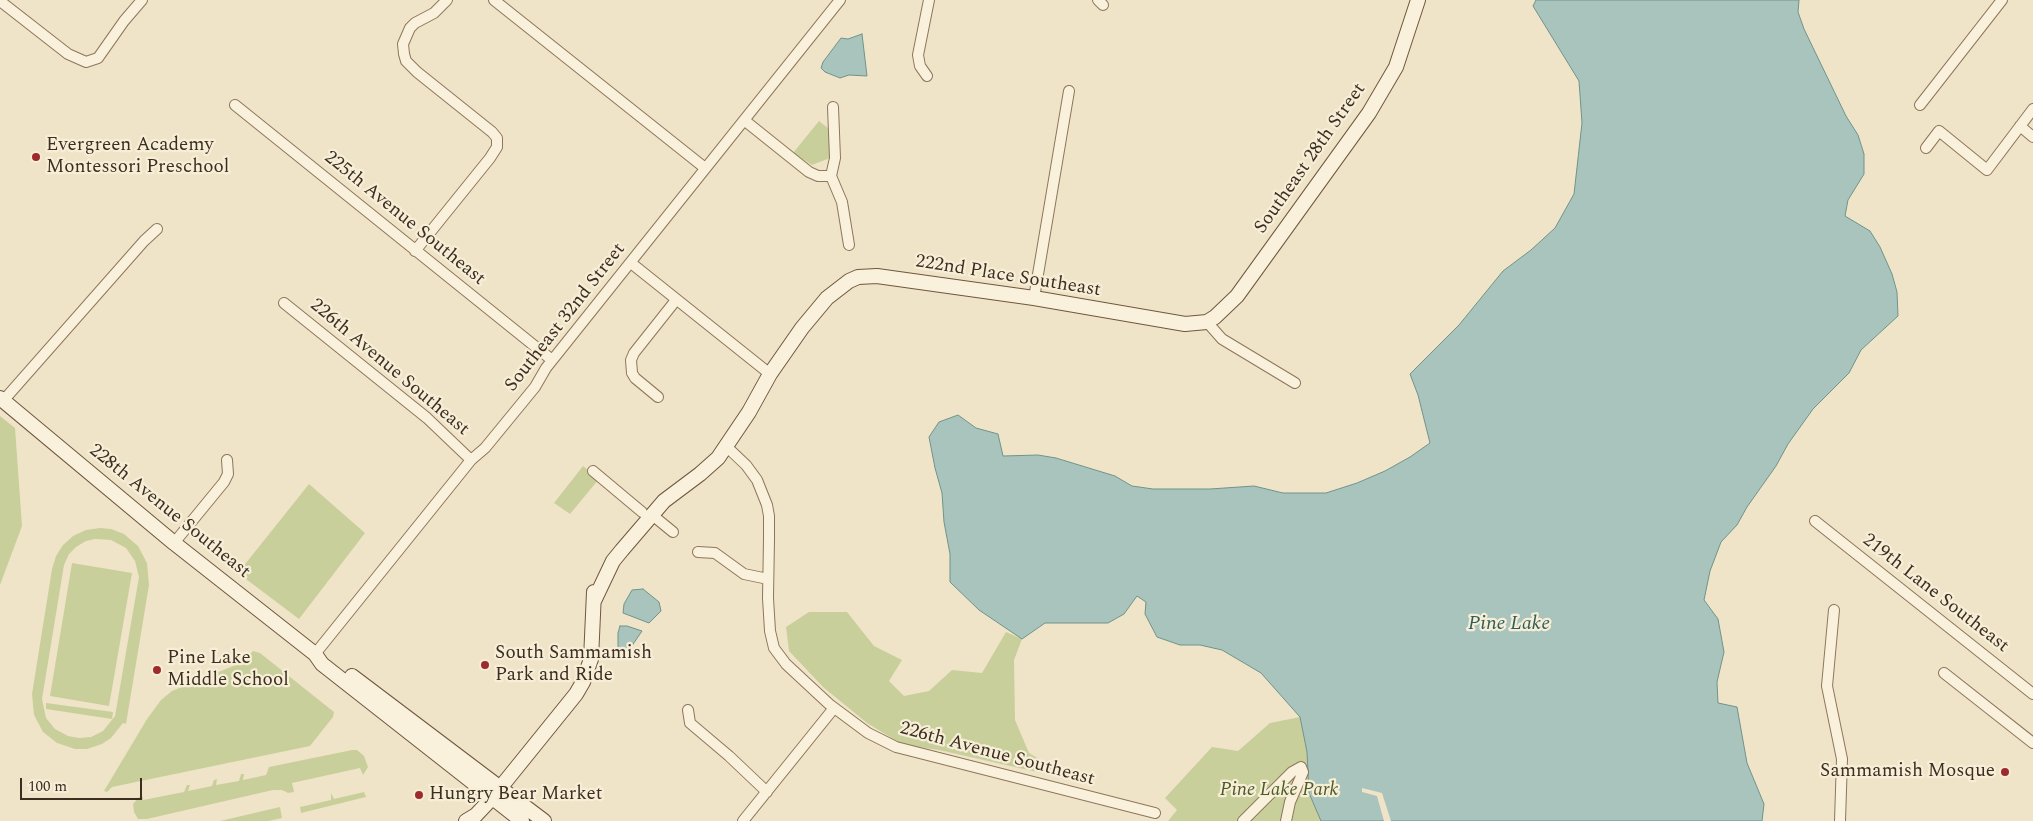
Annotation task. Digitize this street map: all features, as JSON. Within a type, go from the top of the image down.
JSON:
[{"type":"street","points":[[0,1],[68,54],[86,62],[98,58],[124,21],[142,0]]},
{"type":"street","points":[[415,251],[497,147],[497,138],[492,132],[412,68],[406,61],[403,44],[410,28],[434,12],[447,0]]},
{"type":"street","points":[[494,0],[705,168]]},
{"type":"street","name":"Southeast 32nd Street","points":[[315,654],[471,460],[485,448],[535,387],[542,373],[552,360],[840,0]]},
{"type":"street","points":[[927,76],[918,61],[929,0]]},
{"type":"street","name":"Southeast 28th Street","points":[[1207,322],[1223,312],[1237,296],[1369,113],[1396,67],[1418,0]]},
{"type":"street","points":[[1920,105],[2002,0]]},
{"type":"street","points":[[1034,298],[1069,91]]},
{"type":"street","name":"225th Avenue Southeast","points":[[235,105],[552,360]]},
{"type":"street","points":[[833,107],[835,158],[831,176],[842,202],[849,246]]},
{"type":"street","points":[[1926,148],[1939,131],[1988,170],[2033,109]]},
{"type":"street","points":[[744,120],[809,172],[818,176],[831,176]]},
{"type":"street","points":[[2020,126],[2033,137]]},
{"type":"street","points":[[2,400],[144,241],[157,229]]},
{"type":"street","points":[[631,263],[770,374]]},
{"type":"street","name":"222nd Place Southeast","points":[[726,446],[770,374],[816,311],[839,287],[858,277],[877,276],[1034,298],[1185,324],[1207,322]]},
{"type":"street","points":[[658,397],[635,378],[632,373],[631,360],[634,353],[676,300]]},
{"type":"street","name":"226th Avenue Southeast","points":[[284,303],[405,399],[471,460]]},
{"type":"street","points":[[1207,322],[1222,339],[1295,383]]},
{"type":"street","name":"228th Avenue Southeast","points":[[2,400],[174,542],[315,654],[326,657],[340,667],[496,793],[522,821]]},
{"type":"street","points":[[466,821],[476,815],[496,793],[576,694],[583,682],[591,659],[594,585],[597,572],[612,549],[647,513],[669,486],[714,452],[726,446],[746,465],[757,480],[763,494],[769,516],[768,579],[744,574],[715,553],[698,552]]},
{"type":"street","points":[[174,542],[224,482],[228,474],[227,460]]},
{"type":"street","points":[[593,472],[673,532]]},
{"type":"street","name":"219th Lane Southeast","points":[[1815,521],[2033,694]]},
{"type":"street","name":"226th Avenue Southeast","points":[[768,579],[770,631],[774,648],[786,664],[834,708],[873,736],[896,747],[1155,813]]},
{"type":"street","points":[[1834,610],[1827,686],[1842,759],[1840,821]]},
{"type":"street","points":[[1944,673],[2033,743]]},
{"type":"street","points":[[743,821],[834,708]]},
{"type":"street","points":[[688,710],[690,723],[736,762],[767,792]]},
{"type":"street","points":[[1243,821],[1292,772],[1301,767],[1303,772],[1290,802],[1286,821]]},
{"type":"street","name":"228th Avenue Southeast","points":[[496,793],[544,821]]},
{"type":"green space","points":[[819,121],[829,129],[830,158],[812,165],[793,153]]},
{"type":"green space","points":[[0,416],[15,428],[22,526],[0,585]]},
{"type":"green space","points":[[583,466],[599,479],[570,514],[554,503]]},
{"type":"green space","points":[[309,484],[365,533],[299,619],[238,573]]},
{"type":"green space","points":[[111,529],[124,534],[138,546],[147,563],[149,585],[126,724],[123,723],[111,738],[102,744],[87,749],[75,749],[57,743],[43,732],[34,715],[32,694],[52,569],[56,556],[63,545],[73,536],[86,530]],"holes":[[[95,539],[111,540],[126,548],[135,561],[139,577],[115,716],[103,731],[91,737],[79,738],[68,736],[55,729],[46,718],[42,699],[64,565],[69,554],[86,541]]]},
{"type":"green space","points":[[72,563],[132,573],[109,706],[50,696]]},
{"type":"green space","points":[[809,612],[847,612],[874,646],[902,660],[889,681],[904,696],[929,691],[952,670],[982,673],[1006,632],[1022,639],[1014,660],[1015,720],[1029,753],[1056,769],[1046,774],[939,750],[903,745],[867,723],[823,687],[789,651],[786,627]]},
{"type":"green space","points":[[253,651],[260,653],[334,712],[333,717],[310,746],[112,787],[107,792],[104,791],[147,719],[161,700],[172,691],[243,662]]},
{"type":"green space","points":[[46,703],[113,712],[112,719],[46,709]]},
{"type":"green space","name":"Pine Lake Park","points":[[1300,717],[1307,752],[1309,793],[1321,821],[1168,821],[1177,810],[1165,798],[1212,747],[1238,751],[1270,723]]},
{"type":"green space","points":[[357,750],[364,756],[368,767],[363,775],[360,768],[292,783],[294,792],[288,793],[282,790],[273,790],[147,819],[138,819],[134,812],[133,804],[139,797],[143,797],[143,800],[184,792],[187,785],[190,785],[188,791],[212,786],[214,780],[217,779],[216,785],[239,781],[241,774],[244,774],[243,780],[266,775],[269,767]]},
{"type":"green space","points":[[364,792],[366,797],[301,813],[300,807],[331,800],[331,793],[334,799]]},
{"type":"green space","points":[[280,807],[282,818],[269,821],[220,821]]},
{"type":"water","name":"Pine Lake","points":[[1536,0],[1799,0],[1798,12],[1804,29],[1846,116],[1858,135],[1864,154],[1864,174],[1848,200],[1845,216],[1870,231],[1880,247],[1892,274],[1897,292],[1898,316],[1861,350],[1849,373],[1813,409],[1788,444],[1776,466],[1747,507],[1737,525],[1721,542],[1710,571],[1704,600],[1718,619],[1724,652],[1717,682],[1718,703],[1737,707],[1747,763],[1764,804],[1762,821],[1321,821],[1309,793],[1307,752],[1300,717],[1261,673],[1222,650],[1200,645],[1180,645],[1157,637],[1145,614],[1146,602],[1137,596],[1124,614],[1108,623],[1045,623],[1022,639],[979,610],[950,582],[950,554],[944,522],[942,493],[929,437],[939,422],[958,415],[976,428],[998,434],[1003,456],[1038,455],[1056,458],[1115,476],[1132,486],[1153,489],[1210,489],[1254,486],[1283,493],[1326,493],[1385,471],[1430,443],[1418,395],[1410,374],[1459,325],[1503,271],[1531,250],[1555,228],[1574,194],[1582,123],[1579,81],[1533,6]]},
{"type":"water","points":[[862,34],[867,76],[849,75],[840,78],[825,72],[821,68],[823,62],[841,38],[848,39]]},
{"type":"water","points":[[643,589],[659,602],[661,611],[649,623],[623,613],[624,604],[632,590]]},
{"type":"water","points":[[620,626],[627,626],[642,631],[625,656],[621,655],[618,649]]},
{"type":"pier","points":[[1362,788],[1382,793],[1391,821],[1384,821],[1377,796],[1362,792]]},
{"type":"place","name":"Evergreen Academy Montessori Preschool","points":[[36,157]]},
{"type":"place","name":"South Sammamish Park and Ride","points":[[485,665]]},
{"type":"place","name":"Pine Lake Middle School","points":[[157,670]]},
{"type":"place","name":"Sammamish Mosque","points":[[2005,772]]},
{"type":"place","name":"Hungry Bear Market","points":[[419,795]]}]
